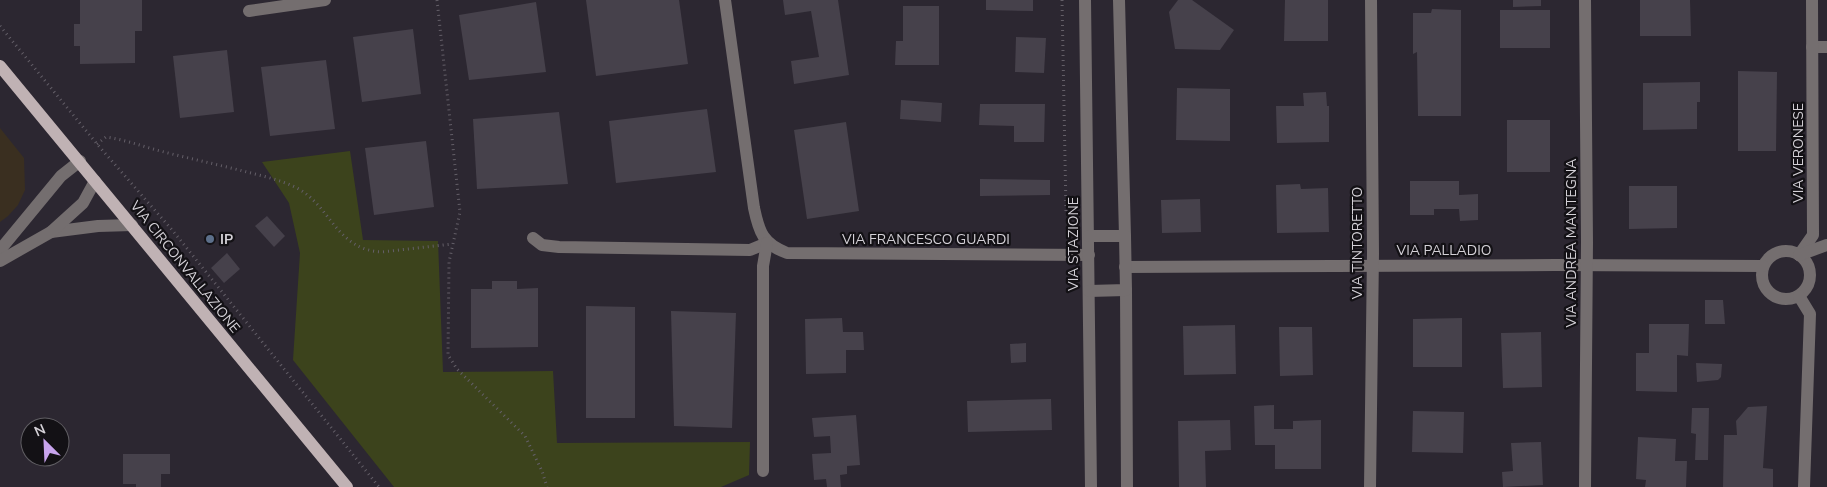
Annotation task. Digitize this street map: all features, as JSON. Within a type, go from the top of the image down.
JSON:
[{"type":"main road","name":"VIA CIRCONVALLAZIONE","points":[[0,66],[347,487]]},
{"type":"street","points":[[249,11],[325,0]]},
{"type":"street","points":[[725,0],[754,208],[759,229],[767,243],[763,266],[763,471]]},
{"type":"street","name":"VIA STAZIONE","points":[[1086,0],[1090,487]]},
{"type":"street","points":[[1118,0],[1126,290],[1127,487]]},
{"type":"street","name":"VIA TINTORETTO","points":[[1370,487],[1372,266],[1371,0]]},
{"type":"street","name":"VIA ANDREA MANTEGNA","points":[[1585,0],[1585,487]]},
{"type":"street","name":"VIA VERONESE","points":[[1799,255],[1813,236],[1812,0]]},
{"type":"street","points":[[1812,47],[1827,46]]},
{"type":"street","points":[[0,250],[61,176],[80,161]]},
{"type":"street","points":[[0,261],[51,232],[83,203],[95,181]]},
{"type":"street","points":[[51,232],[98,226],[132,226]]},
{"type":"street","points":[[1089,236],[1125,236]]},
{"type":"street","points":[[533,238],[542,245],[559,247],[750,250],[767,243]]},
{"type":"street","name":"VIA FRANCESCO GUARDI","points":[[767,243],[787,253],[1089,255]]},
{"type":"street","points":[[1799,255],[1827,246]]},
{"type":"street","points":[[1783,251],[1799,255],[1805,260],[1809,268],[1809,284],[1804,292],[1799,296],[1784,300],[1770,294],[1762,281],[1764,266],[1768,259],[1783,251]]},
{"type":"street","name":"VIA PALLADIO","points":[[1125,268],[1586,264],[1764,266]]},
{"type":"street","points":[[1089,291],[1126,290]]},
{"type":"street","points":[[1799,296],[1810,314],[1804,487]]},
{"type":"path","points":[[436,0],[460,212],[448,262],[448,355],[457,369],[525,436],[542,471],[547,487]]},
{"type":"path","points":[[1062,0],[1066,213]]},
{"type":"path","points":[[0,26],[97,144],[173,231],[379,487]]},
{"type":"path","points":[[97,144],[106,137],[121,139],[148,148],[258,174],[290,185],[310,198],[353,244],[371,251],[391,251],[452,244]]},
{"type":"shaded area","points":[[0,128],[24,158],[25,190],[18,205],[0,222]]},
{"type":"green space","points":[[350,151],[363,240],[438,241],[443,372],[553,371],[557,443],[750,442],[749,475],[721,487],[394,487],[293,360],[300,253],[289,203],[262,162]]},
{"type":"building","points":[[80,0],[142,0],[142,31],[135,31],[135,63],[80,64],[80,46],[74,46],[74,24],[80,24]]},
{"type":"building","points":[[586,0],[679,0],[688,64],[596,76]]},
{"type":"building","points":[[783,0],[838,0],[849,75],[794,84],[791,61],[819,57],[811,11],[785,15]]},
{"type":"building","points":[[986,0],[1033,0],[1033,11],[986,10]]},
{"type":"building","points":[[1178,0],[1192,0],[1234,30],[1220,50],[1175,49],[1169,12]]},
{"type":"building","points":[[1285,0],[1328,0],[1328,41],[1284,41]]},
{"type":"building","points":[[1513,0],[1541,0],[1541,6],[1513,7]]},
{"type":"building","points":[[1640,0],[1690,0],[1691,36],[1640,36]]},
{"type":"building","points":[[536,2],[546,72],[469,80],[459,15]]},
{"type":"building","points":[[903,6],[939,6],[939,65],[895,65],[896,41],[903,41]]},
{"type":"building","points":[[1432,9],[1461,10],[1461,116],[1418,116],[1417,52],[1413,54],[1413,13],[1431,13]]},
{"type":"building","points":[[1500,10],[1550,10],[1550,48],[1500,48]]},
{"type":"building","points":[[413,29],[421,94],[362,102],[353,37]]},
{"type":"building","points":[[1016,37],[1046,38],[1044,73],[1015,72]]},
{"type":"building","points":[[227,50],[234,112],[180,118],[173,56]]},
{"type":"building","points":[[326,60],[335,129],[270,136],[261,67]]},
{"type":"building","points":[[1738,71],[1777,72],[1776,151],[1738,151]]},
{"type":"building","points":[[1700,82],[1700,102],[1697,102],[1697,129],[1643,130],[1643,83]]},
{"type":"building","points":[[1177,88],[1230,89],[1230,141],[1176,140]]},
{"type":"building","points":[[1326,92],[1327,106],[1329,106],[1329,142],[1277,143],[1276,106],[1304,106],[1303,93]]},
{"type":"building","points":[[901,100],[942,103],[941,122],[900,119]]},
{"type":"building","points":[[980,104],[1045,104],[1044,142],[1014,142],[1014,126],[979,125]]},
{"type":"building","points":[[707,109],[716,172],[616,183],[609,121]]},
{"type":"building","points":[[559,112],[568,184],[477,189],[473,119]]},
{"type":"building","points":[[1507,120],[1550,120],[1550,172],[1507,172]]},
{"type":"building","points":[[846,122],[859,211],[807,219],[794,130]]},
{"type":"building","points":[[426,141],[434,207],[374,215],[365,148]]},
{"type":"building","points":[[980,179],[1050,180],[1050,195],[980,196]]},
{"type":"building","points":[[1410,181],[1459,181],[1459,195],[1478,194],[1478,220],[1460,221],[1459,209],[1434,209],[1434,215],[1410,215]]},
{"type":"building","points":[[1300,184],[1301,189],[1328,188],[1329,232],[1277,233],[1276,185]]},
{"type":"building","points":[[1629,186],[1677,186],[1677,228],[1629,229]]},
{"type":"building","points":[[1200,199],[1201,232],[1162,233],[1161,200]]},
{"type":"building","points":[[267,216],[285,236],[274,247],[255,226]]},
{"type":"building","points":[[227,253],[240,269],[224,283],[211,268]]},
{"type":"building","points":[[492,281],[517,281],[517,289],[538,288],[538,347],[471,348],[471,289],[492,289]]},
{"type":"building","points":[[1705,300],[1723,300],[1725,324],[1705,324]]},
{"type":"building","points":[[586,306],[635,307],[635,418],[586,418]]},
{"type":"building","points":[[671,311],[736,313],[732,428],[674,426]]},
{"type":"building","points":[[842,318],[843,332],[863,332],[864,350],[846,350],[846,373],[806,374],[805,319]]},
{"type":"building","points":[[1462,318],[1462,367],[1413,367],[1413,319]]},
{"type":"building","points":[[1649,324],[1689,324],[1688,356],[1677,355],[1677,392],[1636,391],[1636,353],[1649,353]]},
{"type":"building","points":[[1235,325],[1236,374],[1184,375],[1183,326]]},
{"type":"building","points":[[1279,327],[1312,327],[1313,375],[1280,376]]},
{"type":"building","points":[[1541,332],[1542,387],[1503,388],[1501,333]]},
{"type":"building","points":[[1026,343],[1026,362],[1011,363],[1010,344]]},
{"type":"building","points":[[1696,363],[1722,364],[1721,377],[1718,380],[1697,382]]},
{"type":"building","points":[[1051,399],[1052,430],[968,432],[967,401]]},
{"type":"building","points":[[1274,405],[1274,429],[1293,429],[1293,421],[1321,420],[1321,469],[1275,469],[1275,445],[1255,445],[1254,406]]},
{"type":"building","points":[[1767,406],[1763,468],[1773,469],[1773,487],[1723,487],[1724,435],[1737,435],[1736,421],[1748,407]]},
{"type":"building","points":[[1692,408],[1709,408],[1708,460],[1695,460],[1696,434],[1691,433]]},
{"type":"building","points":[[1413,411],[1464,412],[1463,453],[1412,452]]},
{"type":"building","points":[[856,415],[860,465],[847,466],[847,474],[840,475],[841,487],[827,487],[826,479],[814,480],[812,454],[831,453],[830,436],[814,437],[812,418]]},
{"type":"building","points":[[1230,420],[1231,450],[1205,451],[1206,487],[1179,487],[1178,421]]},
{"type":"building","points":[[1638,437],[1676,439],[1675,461],[1687,461],[1686,487],[1645,487],[1646,480],[1636,479]]},
{"type":"building","points":[[1541,442],[1543,485],[1503,487],[1502,472],[1513,471],[1511,443]]},
{"type":"building","points":[[123,454],[170,454],[170,474],[161,474],[161,487],[136,487],[136,484],[123,484]]},
{"type":"place","name":"IP","points":[[210,239]]}]
